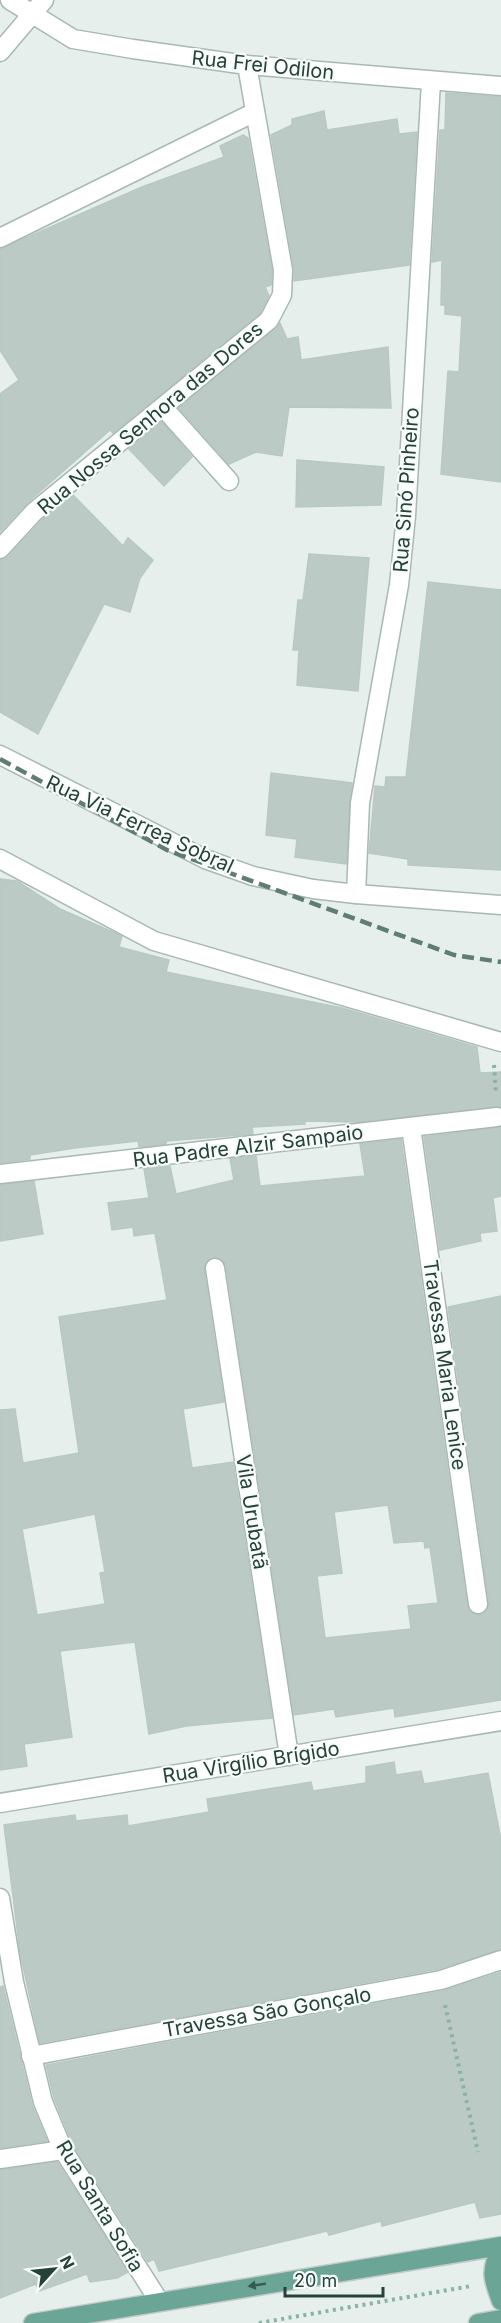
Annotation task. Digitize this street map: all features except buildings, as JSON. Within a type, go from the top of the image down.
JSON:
[{"type":"main road","points":[[33,2323],[501,2248]]},
{"type":"main road","points":[[501,2248],[493,2263],[493,2282],[501,2301]]},
{"type":"main road","points":[[478,2323],[501,2319]]},
{"type":"street","name":"Rua Frei Odilon","points":[[9,0],[21,9],[38,6],[73,39],[247,65],[501,86]]},
{"type":"street","points":[[0,52],[38,6]]},
{"type":"street","name":"Rua Nossa Senhora das Dores","points":[[0,549],[34,512],[269,320],[282,295],[283,270],[247,65]]},
{"type":"street","name":"Rua Sinó Pinheiro","points":[[356,894],[360,803],[399,585],[406,516],[431,82]]},
{"type":"street","points":[[0,238],[255,112]]},
{"type":"street","points":[[163,407],[229,482]]},
{"type":"street","name":"Rua Via Ferrea Sobral","points":[[0,755],[205,859],[253,876],[313,889],[501,905]]},
{"type":"street","points":[[0,859],[154,941],[441,1023],[497,1042]]},
{"type":"street","name":"Rua Padre Alzir Sampaio","points":[[0,1174],[497,1117]]},
{"type":"street","name":"Travessa Maria Lenice","points":[[411,1127],[478,1604]]},
{"type":"street","name":"Vila Urubatã","points":[[215,1268],[290,1756]]},
{"type":"street","name":"Rua Virgílio Brígido","points":[[0,1803],[501,1721]]},
{"type":"street","name":"Rua Santa Sofia","points":[[0,1898],[14,1982],[44,2102],[63,2150],[159,2301]]},
{"type":"street","name":"Travessa São Gonçalo","points":[[31,2056],[441,1980],[501,1960]]},
{"type":"street","points":[[0,2160],[63,2150]]},
{"type":"path","points":[[497,1042],[497,1117]]},
{"type":"path","points":[[441,1980],[478,2151]]},
{"type":"path","points":[[259,2323],[493,2282]]},
{"type":"railway","points":[[0,759],[167,850],[454,955],[501,962]]}]
